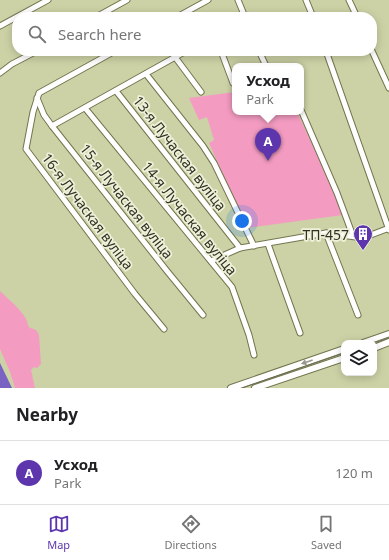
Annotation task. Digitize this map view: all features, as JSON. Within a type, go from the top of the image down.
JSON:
[{"type":"main road","points":[[372,340],[389,334]]},
{"type":"main road","points":[[377,347],[389,342]]},
{"type":"main road","points":[[231,388],[341,350]]},
{"type":"main road","points":[[255,388],[341,359]]},
{"type":"street","points":[[25,12],[47,0]]},
{"type":"street","points":[[105,12],[127,0]]},
{"type":"street","points":[[186,12],[208,0]]},
{"type":"street","points":[[238,0],[243,12]]},
{"type":"street","points":[[306,0],[311,12]]},
{"type":"street","points":[[349,0],[355,12]]},
{"type":"street","points":[[0,26],[12,19]]},
{"type":"street","points":[[0,72],[27,56]]},
{"type":"street","points":[[37,98],[39,92],[106,56]]},
{"type":"street","points":[[223,56],[232,80]]},
{"type":"street","points":[[211,261],[240,248],[326,233],[362,238],[389,229],[328,56]]},
{"type":"street","points":[[374,56],[389,88]]},
{"type":"street","points":[[52,126],[175,57],[202,92]]},
{"type":"street","points":[[146,74],[203,146],[214,163],[254,246]]},
{"type":"street","name":"13-я Лучаская вуліца","points":[[116,91],[240,248]]},
{"type":"street","name":"15-я Лучаская вуліца","points":[[37,98],[44,115],[52,126],[203,315]]},
{"type":"street","name":"16-я Лучаская вуліца","points":[[37,98],[32,112],[26,149],[135,294],[164,329]]},
{"type":"street","name":"14-я Лучаская вуліца","points":[[85,108],[232,287],[249,335],[254,355]]},
{"type":"street","points":[[303,115],[337,193],[353,236]]},
{"type":"street","points":[[326,233],[358,315]]},
{"type":"street","points":[[268,244],[300,333]]},
{"type":"shaded area","points":[[232,92],[232,115],[298,115],[334,190],[343,215],[247,228],[209,143],[214,140],[207,117],[199,120],[189,98]]},
{"type":"shaded area","points":[[0,291],[21,311],[28,326],[36,330],[39,335],[41,364],[37,368],[34,367],[31,370],[35,388],[15,388],[0,349]]},
{"type":"shaded area","points":[[0,363],[12,388],[0,388]]},
{"type":"tram line","points":[[377,341],[389,337]]},
{"type":"tram line","points":[[242,388],[341,354]]},
{"type":"place","name":"Усход","points":[[268,161]]},
{"type":"place","name":"ТП-457","points":[[363,251]]}]
